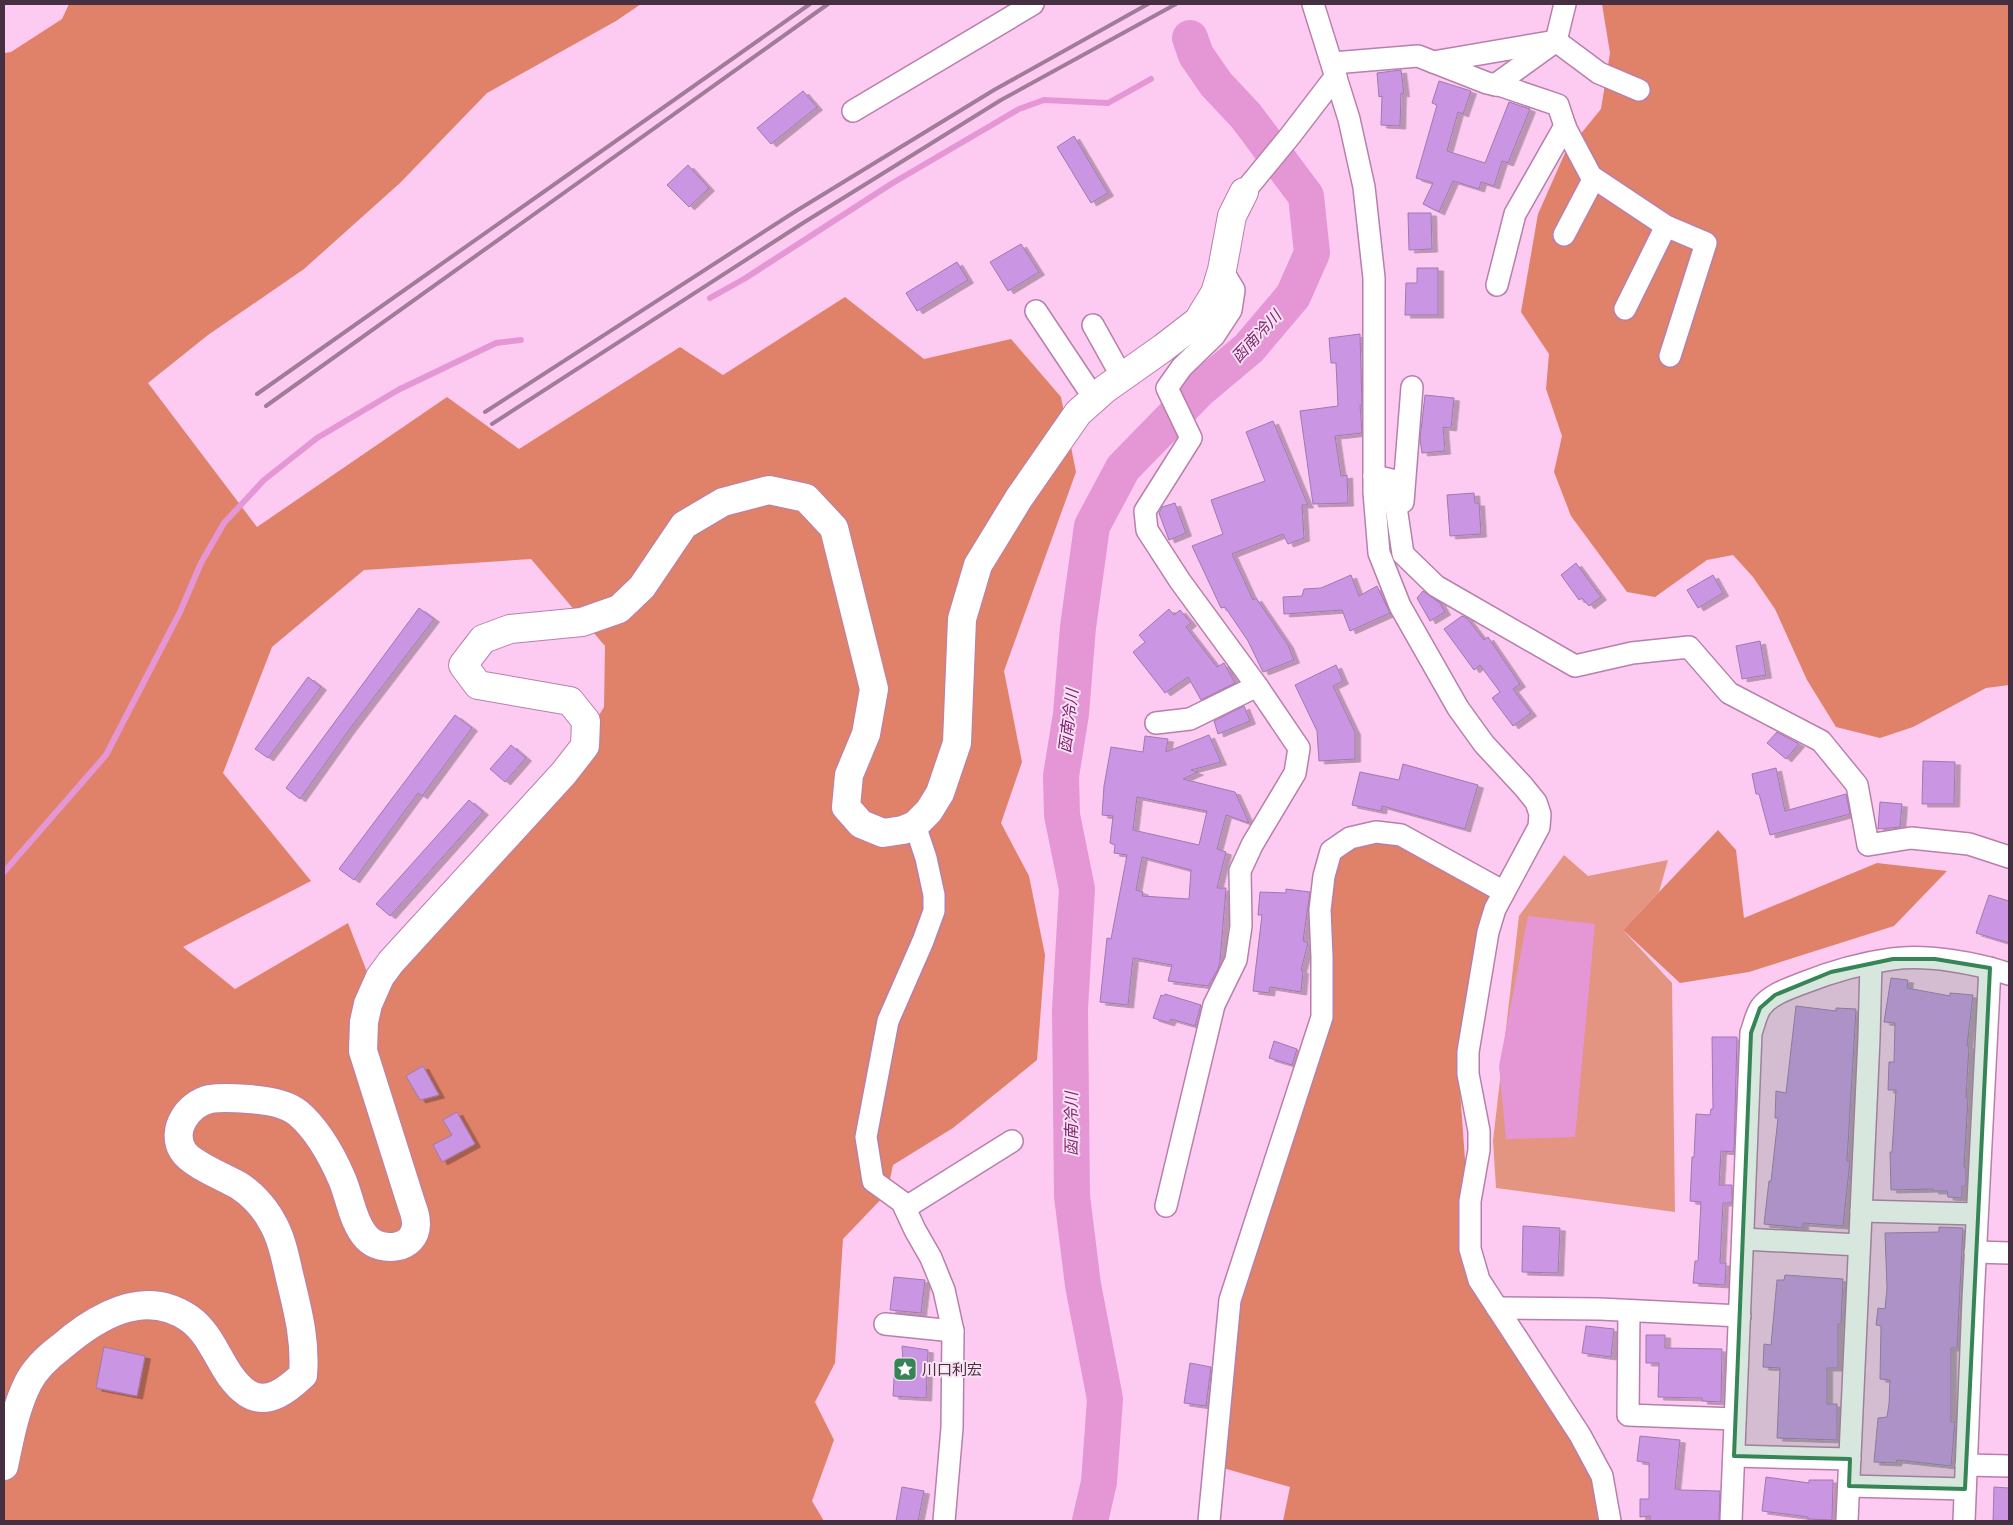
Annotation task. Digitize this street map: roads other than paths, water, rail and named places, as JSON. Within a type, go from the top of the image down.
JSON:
[{"type":"street","points":[[853,111],[1033,4]]},
{"type":"street","points":[[1313,4],[1349,119],[1364,187],[1374,278],[1374,476],[1379,553],[1400,606],[1458,708],[1484,744],[1536,802],[1540,814],[1539,827],[1495,909],[1488,932],[1468,1052],[1468,1074],[1479,1131],[1479,1150],[1470,1201],[1470,1249],[1479,1280],[1584,1444],[1602,1476],[1610,1521]]},
{"type":"street","points":[[1495,85],[1556,41],[1565,4]]},
{"type":"street","points":[[1433,62],[1556,41],[1599,73],[1639,90]]},
{"type":"street","points":[[4,1466],[19,1404],[29,1381],[49,1356],[76,1334],[102,1316],[131,1306],[159,1305],[191,1320],[207,1336],[232,1378],[248,1394],[260,1398],[275,1397],[303,1375],[305,1353],[301,1323],[283,1250],[271,1220],[255,1199],[238,1185],[202,1166],[183,1152],[178,1136],[181,1122],[189,1111],[199,1104],[210,1099],[260,1100],[286,1107],[297,1113],[311,1127],[327,1150],[342,1179],[361,1229],[366,1237],[373,1244],[390,1248],[407,1241],[414,1232],[416,1225],[412,1206],[363,1051],[364,1022],[368,1004],[380,978],[391,962],[564,774],[585,746],[586,721],[570,701],[478,685],[463,665],[482,639],[510,629],[582,622],[619,609],[642,587],[684,525],[723,502],[769,490],[806,498],[834,528],[874,689],[866,734],[849,775],[846,807],[861,824],[883,833],[903,830],[915,825],[929,811],[940,793],[957,743],[962,619],[978,564],[1078,413],[1094,398],[1198,320],[1214,293],[1222,270],[1232,216],[1244,192],[1290,136],[1334,69],[1418,56],[1495,85],[1558,105],[1565,126],[1591,176],[1666,226],[1706,244],[1670,356]]},
{"type":"street","points":[[1497,285],[1515,214],[1565,126]]},
{"type":"street","points":[[1564,235],[1594,178]]},
{"type":"street","points":[[1626,309],[1666,226]]},
{"type":"street","points":[[1166,1206],[1214,1005],[1236,960],[1241,926],[1240,872],[1252,845],[1295,773],[1299,748],[1257,686],[1180,581],[1147,530],[1145,511],[1191,438],[1167,388],[1182,367],[1214,336],[1231,310],[1234,290],[1222,270]]},
{"type":"street","points":[[1036,311],[1094,398]]},
{"type":"street","points":[[1093,325],[1122,377]]},
{"type":"street","points":[[1401,537],[1412,387]]},
{"type":"street","points":[[1374,476],[1392,480],[1403,554],[1436,586],[1575,666],[1632,653],[1689,647],[1729,693],[1821,741],[1857,785],[1868,845],[1910,838],[1969,844],[2009,857]]},
{"type":"street","points":[[1156,723],[1190,719],[1257,686]]},
{"type":"street","points":[[915,825],[926,858],[934,895],[934,911],[923,942],[888,1021],[866,1137],[873,1181],[902,1202],[931,1258],[944,1290],[953,1331],[952,1428],[944,1521]]},
{"type":"street","points":[[1209,1521],[1230,1300],[1322,1017],[1320,910],[1324,876],[1331,851],[1350,838],[1376,832],[1401,835],[1504,892]]},
{"type":"street","points":[[1731,1521],[1751,1032],[1760,1008],[1775,995],[1831,972],[1893,959],[1935,959],[2000,971],[1977,1214],[1964,1521]]},
{"type":"street","points":[[1847,1521],[1870,1038],[1871,964]]},
{"type":"street","points":[[905,1208],[1012,1141]]},
{"type":"street","points":[[1861,1211],[1977,1214]]},
{"type":"street","points":[[1743,1240],[1859,1246]]},
{"type":"street","points":[[1975,1252],[2009,1253]]},
{"type":"street","points":[[1497,1308],[1740,1316]]},
{"type":"street","points":[[1628,1311],[1628,1415],[1736,1419]]},
{"type":"street","points":[[885,1324],[953,1331]]},
{"type":"street","points":[[1734,1456],[1850,1460]]},
{"type":"street","points":[[1966,1465],[2009,1466]]},
{"type":"street","points":[[1849,1486],[1965,1489]]},
{"type":"waterway","name":"函南冷川","points":[[1090,1521],[1099,1482],[1105,1399],[1083,1285],[1072,1196],[1070,1009],[1077,889],[1062,815],[1061,776],[1071,714],[1078,627],[1092,526],[1123,468],[1199,390],[1249,348],[1293,296],[1312,253],[1306,196],[1246,116],[1216,84],[1196,55],[1190,38]]},
{"type":"waterway","points":[[1188,59],[1196,55]]},
{"type":"waterway","points":[[710,298],[744,279],[891,184],[1019,109],[1044,100],[1108,103],[1151,79]]},
{"type":"waterway","points":[[4,872],[106,755],[180,612],[201,563],[224,523],[264,480],[317,438],[398,390],[496,343],[521,340]]},
{"type":"railway","points":[[257,394],[810,4]]},
{"type":"railway","points":[[266,406],[828,4]]},
{"type":"railway","points":[[485,412],[796,211],[994,90],[1148,4]]},
{"type":"railway","points":[[492,424],[803,223],[1001,100],[1176,4]]},
{"type":"place","name":"川口利宏","points":[[905,1369]]}]
